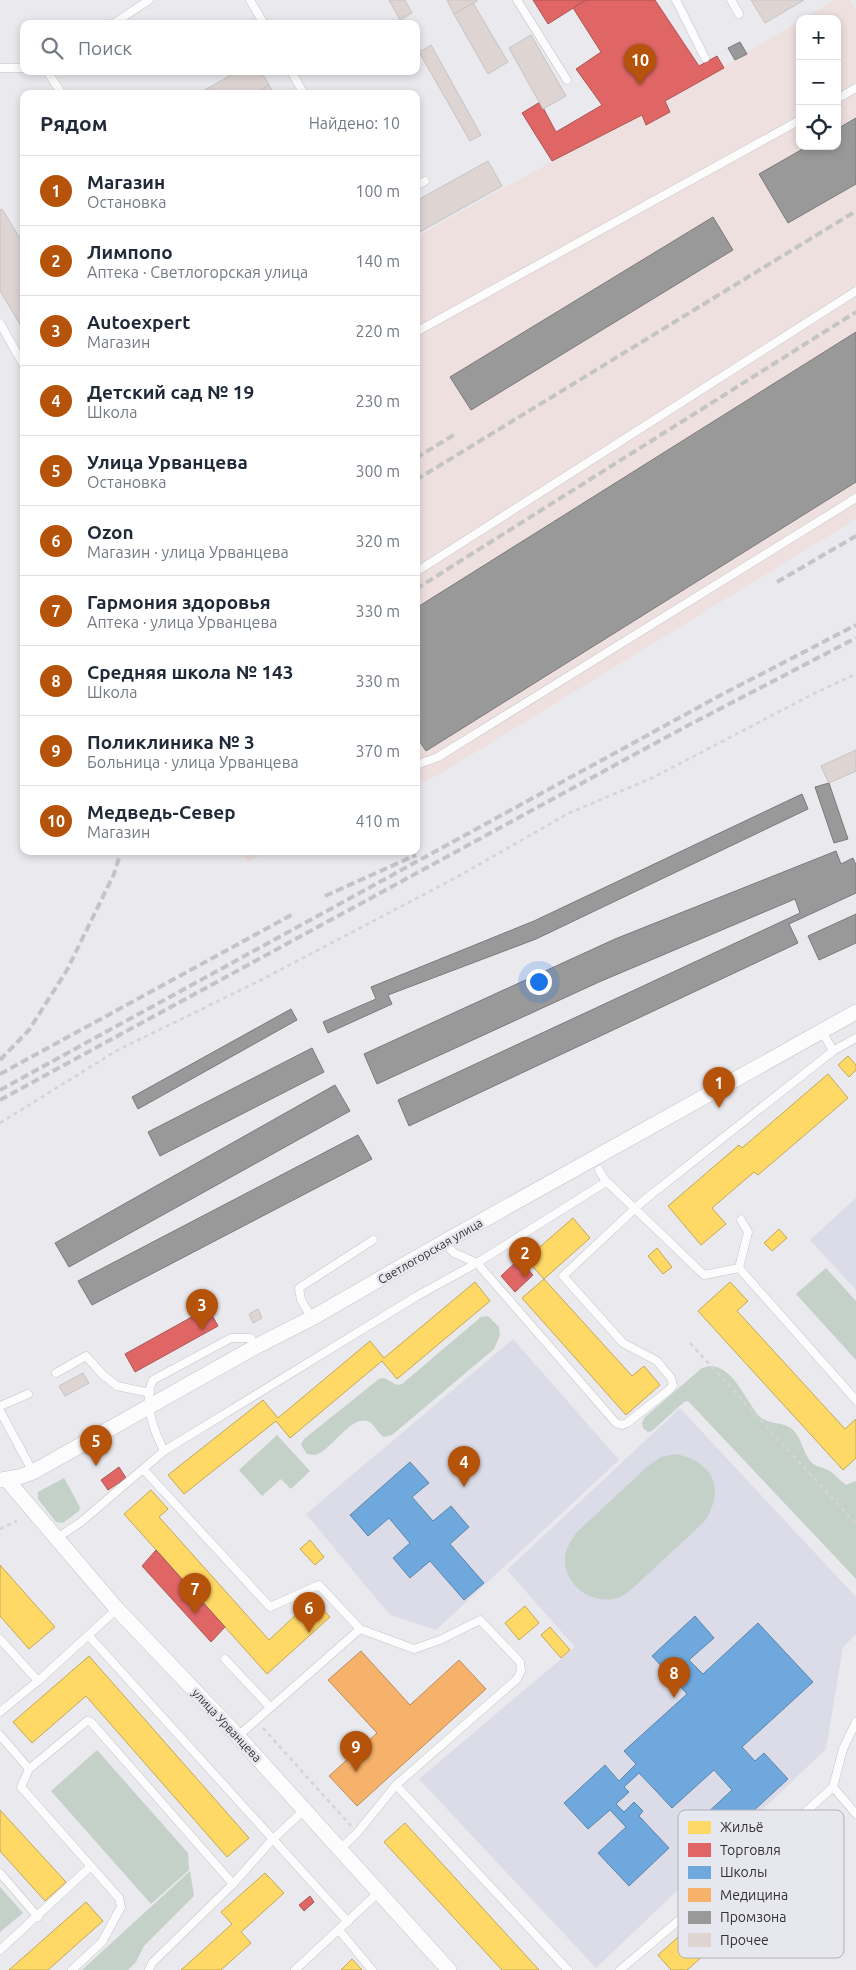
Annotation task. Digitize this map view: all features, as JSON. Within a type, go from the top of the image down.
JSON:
[{"type":"street","name":"Светлогорская улица","points":[[3,1480],[33,1472],[150,1400],[312,1318],[444,1242],[856,1012]]},
{"type":"street","name":"улица Урванцева","points":[[3,1480],[57,1538],[117,1609],[238,1736],[449,1970]]},
{"type":"lane","points":[[119,20],[149,0]]},
{"type":"lane","points":[[250,0],[262,20]]},
{"type":"lane","points":[[517,0],[567,80]]},
{"type":"lane","points":[[676,0],[705,58]]},
{"type":"lane","points":[[731,0],[739,14]]},
{"type":"lane","points":[[0,68],[20,68]]},
{"type":"lane","points":[[50,75],[60,90]]},
{"type":"lane","points":[[293,75],[302,90]]},
{"type":"lane","points":[[841,97],[856,88]]},
{"type":"lane","points":[[420,330],[796,122]]},
{"type":"lane","points":[[420,184],[425,181]]},
{"type":"lane","points":[[420,569],[856,291]]},
{"type":"lane","points":[[0,324],[20,359]]},
{"type":"lane","points":[[420,764],[438,757],[856,498]]},
{"type":"lane","points":[[822,1031],[832,1051]]},
{"type":"lane","points":[[444,1242],[454,1253],[477,1263],[616,1422],[622,1425],[627,1423],[669,1390],[673,1385],[671,1378],[657,1361],[623,1343],[563,1276],[634,1210],[832,1051],[856,1038]]},
{"type":"lane","points":[[593,1159],[606,1182],[704,1275],[739,1268]]},
{"type":"lane","points":[[57,1538],[82,1522],[164,1451],[417,1296],[477,1263],[606,1182]]},
{"type":"lane","points":[[739,1268],[748,1232],[742,1220]]},
{"type":"lane","points":[[312,1318],[301,1300],[299,1288],[373,1240]]},
{"type":"lane","points":[[739,1268],[856,1400]]},
{"type":"lane","points":[[164,1451],[156,1433],[150,1400],[149,1387],[153,1380],[231,1338],[251,1338],[255,1347]]},
{"type":"lane","points":[[56,1373],[86,1356],[103,1376],[117,1386],[150,1400]]},
{"type":"lane","points":[[0,1406],[28,1394]]},
{"type":"lane","points":[[0,1411],[33,1472]]},
{"type":"lane","points":[[144,1470],[270,1607],[319,1585],[360,1629],[414,1648],[440,1640],[480,1620],[520,1662],[521,1672],[517,1678],[396,1785],[357,1832],[340,1849]]},
{"type":"lane","points":[[0,1712],[38,1681],[117,1609]]},
{"type":"lane","points":[[238,1736],[255,1719],[360,1629]]},
{"type":"lane","points":[[89,1636],[348,1922]]},
{"type":"lane","points":[[0,1639],[38,1681]]},
{"type":"lane","points":[[224,1658],[270,1707]]},
{"type":"lane","points":[[72,1970],[102,1942],[122,1907],[119,1898],[21,1787],[29,1769],[86,1721],[91,1722],[233,1884]]},
{"type":"lane","points":[[808,1810],[833,1787],[844,1749],[856,1722]]},
{"type":"lane","points":[[0,1735],[29,1769]]},
{"type":"lane","points":[[396,1785],[568,1970]]},
{"type":"lane","points":[[833,1787],[856,1814]]},
{"type":"lane","points":[[149,1970],[152,1963],[233,1884],[272,1840],[304,1810]]},
{"type":"lane","points":[[0,1950],[38,1917],[91,1866]]},
{"type":"lane","points":[[0,1873],[38,1917]]},
{"type":"lane","points":[[295,1970],[379,1892]]},
{"type":"lane","points":[[620,1970],[678,1921]]},
{"type":"lane","points":[[339,1930],[372,1970]]},
{"type":"path","points":[[0,1123],[116,1051],[261,980],[457,877],[569,813],[652,778],[815,693],[856,674]]},
{"type":"path","points":[[690,1344],[856,1524]]},
{"type":"path","points":[[0,1529],[17,1521]]},
{"type":"path","points":[[255,1719],[357,1832]]},
{"type":"shaded area","points":[[834,0],[850,0],[856,9],[856,519],[438,775],[420,783],[420,235],[735,60],[796,23],[796,150],[841,150],[841,15],[810,15]]},
{"type":"shaded area","points":[[243,855],[263,855],[259,856],[247,862]]},
{"type":"shaded area","points":[[856,1198],[856,1290],[810,1240]]},
{"type":"shaded area","points":[[826,1268],[856,1301],[856,1360],[796,1294]]},
{"type":"shaded area","points":[[488,1316],[499,1327],[500,1335],[494,1349],[392,1435],[384,1437],[371,1423],[357,1422],[321,1452],[315,1455],[307,1454],[301,1445],[304,1439],[379,1379],[384,1378],[397,1385],[402,1384],[481,1317]]},
{"type":"shaded area","points":[[513,1339],[619,1460],[436,1630],[390,1615],[306,1514]]},
{"type":"shaded area","points":[[710,1366],[726,1372],[732,1378],[762,1419],[792,1429],[798,1436],[808,1458],[813,1464],[828,1470],[846,1485],[856,1481],[856,1579],[688,1401],[684,1402],[652,1431],[648,1432],[643,1428],[642,1423],[645,1417],[702,1368]]},
{"type":"shaded area","points":[[680,1408],[856,1597],[856,1634],[843,1647],[826,1749],[762,1810],[678,1810],[678,1890],[596,1968],[419,1779],[575,1647],[507,1570]]},
{"type":"shaded area","points":[[277,1435],[310,1471],[291,1489],[281,1479],[262,1496],[239,1470]]},
{"type":"shaded area","points":[[676,1454],[689,1458],[699,1464],[712,1479],[715,1489],[714,1499],[711,1510],[704,1522],[622,1596],[601,1599],[583,1592],[570,1579],[566,1570],[565,1560],[569,1545],[577,1532],[648,1466],[661,1457]]},
{"type":"shaded area","points":[[64,1478],[80,1507],[79,1511],[63,1523],[56,1522],[38,1499],[38,1492]]},
{"type":"shaded area","points":[[97,1750],[188,1853],[189,1870],[151,1904],[51,1791]]},
{"type":"shaded area","points":[[190,1871],[194,1896],[144,1946],[136,1962],[128,1970],[82,1970]]},
{"type":"shaded area","points":[[0,1887],[23,1913],[0,1932]]},
{"type":"building: Жильё","points":[[848,1056],[856,1065],[856,1070],[849,1077],[838,1065]]},
{"type":"building: Жильё","points":[[828,1074],[848,1098],[758,1175],[754,1172],[712,1208],[726,1224],[701,1245],[668,1206],[739,1145],[742,1148]]},
{"type":"building: Жильё","points":[[573,1218],[590,1238],[544,1279],[526,1259]]},
{"type":"building: Жильё","points":[[779,1229],[787,1238],[772,1251],[764,1243]]},
{"type":"building: Жильё","points":[[657,1248],[672,1267],[663,1274],[648,1256]]},
{"type":"building: Жильё","points":[[544,1279],[632,1376],[644,1366],[660,1385],[626,1415],[522,1298]]},
{"type":"building: Жильё","points":[[475,1282],[490,1301],[397,1379],[382,1361],[290,1438],[276,1421],[184,1494],[168,1475],[263,1400],[278,1418],[370,1341],[384,1358]]},
{"type":"building: Жильё","points":[[730,1282],[748,1301],[737,1311],[845,1429],[856,1419],[856,1458],[843,1470],[698,1311]]},
{"type":"building: Жильё","points":[[151,1490],[168,1509],[159,1517],[269,1640],[313,1599],[330,1617],[267,1674],[124,1514]]},
{"type":"building: Жильё","points":[[310,1540],[324,1557],[315,1565],[300,1549]]},
{"type":"building: Жильё","points":[[0,1565],[55,1627],[29,1649],[0,1616]]},
{"type":"building: Жильё","points":[[525,1606],[539,1623],[519,1640],[505,1623]]},
{"type":"building: Жильё","points":[[550,1627],[570,1650],[561,1658],[541,1635]]},
{"type":"building: Жильё","points":[[89,1656],[249,1838],[227,1857],[86,1696],[32,1743],[13,1722]]},
{"type":"building: Жильё","points":[[0,1810],[66,1882],[45,1901],[0,1851]]},
{"type":"building: Жильё","points":[[405,1823],[539,1970],[502,1970],[384,1842]]},
{"type":"building: Жильё","points":[[265,1873],[284,1893],[241,1932],[251,1943],[221,1970],[181,1970],[232,1924],[221,1912]]},
{"type":"building: Жильё","points":[[86,1902],[103,1921],[48,1970],[9,1970]]},
{"type":"building: Жильё","points":[[678,1937],[678,1958],[701,1958],[687,1970],[671,1970],[658,1955]]},
{"type":"building: Жильё","points":[[352,1959],[362,1970],[341,1970]]},
{"type":"building: Торговля","points":[[533,0],[586,0],[548,24]]},
{"type":"building: Торговля","points":[[586,0],[655,0],[699,66],[717,56],[724,68],[665,101],[670,112],[646,125],[642,115],[552,161],[522,113],[540,102],[556,132],[602,105],[576,69],[601,52],[573,8]]},
{"type":"building: Торговля","points":[[519,1259],[533,1275],[515,1292],[501,1276]]},
{"type":"building: Торговля","points":[[208,1308],[218,1326],[135,1372],[125,1354]]},
{"type":"building: Торговля","points":[[119,1467],[126,1478],[108,1490],[101,1480]]},
{"type":"building: Торговля","points":[[156,1550],[225,1627],[211,1642],[142,1566]]},
{"type":"building: Торговля","points":[[310,1896],[314,1902],[304,1911],[299,1905]]},
{"type":"building: Школы","points":[[410,1462],[429,1483],[412,1497],[433,1521],[451,1506],[469,1527],[450,1544],[484,1583],[464,1600],[430,1561],[410,1578],[393,1558],[410,1543],[389,1518],[368,1536],[350,1515]]},
{"type":"building: Школы","points":[[695,1616],[714,1638],[689,1660],[703,1674],[758,1623],[813,1682],[742,1747],[755,1761],[764,1753],[788,1779],[754,1810],[710,1810],[732,1790],[714,1770],[672,1808],[639,1773],[624,1787],[629,1792],[616,1804],[624,1812],[634,1802],[643,1811],[639,1816],[669,1848],[629,1886],[598,1853],[626,1827],[610,1810],[588,1829],[564,1803],[605,1765],[619,1781],[636,1764],[624,1751],[687,1694],[652,1656]]},
{"type":"building: Медицина","points":[[361,1651],[410,1705],[459,1660],[486,1689],[357,1806],[329,1776],[377,1733],[328,1680]]},
{"type":"building: Промзона","points":[[740,42],[747,54],[735,60],[728,48]]},
{"type":"building: Промзона","points":[[856,118],[856,184],[788,223],[759,174],[801,150],[841,150],[841,127]]},
{"type":"building: Промзона","points":[[713,217],[733,250],[471,410],[450,377]]},
{"type":"building: Промзона","points":[[856,332],[856,482],[426,751],[420,742],[420,605]]},
{"type":"building: Промзона","points":[[829,783],[848,839],[834,843],[815,787]]},
{"type":"building: Промзона","points":[[802,794],[808,809],[536,939],[388,995],[392,1004],[328,1033],[323,1022],[376,999],[371,987],[534,921]]},
{"type":"building: Промзона","points":[[836,851],[841,864],[853,858],[856,865],[856,893],[789,924],[798,943],[409,1126],[398,1100],[800,913],[795,899],[599,982],[377,1084],[364,1054],[615,939]]},
{"type":"building: Промзона","points":[[856,914],[856,943],[819,960],[808,936]]},
{"type":"building: Промзона","points":[[291,1009],[297,1020],[138,1109],[132,1097]]},
{"type":"building: Промзона","points":[[312,1048],[324,1072],[160,1156],[148,1132]]},
{"type":"building: Промзона","points":[[335,1085],[350,1111],[69,1267],[55,1243]]},
{"type":"building: Промзона","points":[[358,1135],[372,1159],[92,1305],[78,1281]]},
{"type":"building: Прочее","points":[[389,0],[405,0],[412,13],[400,20]]},
{"type":"building: Прочее","points":[[447,0],[477,0],[477,1],[454,14]]},
{"type":"building: Прочее","points":[[751,0],[804,0],[765,23]]},
{"type":"building: Прочее","points":[[473,3],[508,62],[488,74],[454,14]]},
{"type":"building: Прочее","points":[[531,35],[566,96],[543,109],[509,48]]},
{"type":"building: Прочее","points":[[431,45],[481,135],[470,141],[420,51]]},
{"type":"building: Прочее","points":[[231,75],[263,75],[269,85],[261,90],[205,90]]},
{"type":"building: Прочее","points":[[269,85],[272,90],[261,90]]},
{"type":"building: Прочее","points":[[488,161],[502,186],[420,232],[420,199]]},
{"type":"building: Прочее","points":[[2,209],[20,238],[20,324],[0,291],[0,210]]},
{"type":"building: Прочее","points":[[856,750],[856,771],[829,783],[821,766]]},
{"type":"building: Прочее","points":[[258,1309],[262,1318],[253,1323],[249,1314]]},
{"type":"building: Прочее","points":[[83,1373],[89,1383],[65,1396],[59,1386]]},
{"type":"railway","points":[[420,478],[856,211]]},
{"type":"railway","points":[[420,586],[856,312]]},
{"type":"railway","points":[[420,456],[457,433]]},
{"type":"railway","points":[[777,582],[856,536]]},
{"type":"railway","points":[[0,1090],[719,696],[856,625]]},
{"type":"railway","points":[[0,1100],[685,727],[856,638]]},
{"type":"railway","points":[[0,1060],[29,1030],[67,970],[114,874],[120,855]]},
{"type":"railway","points":[[325,896],[416,855]]},
{"type":"railway","points":[[0,1074],[295,913]]},
{"type":"place","name":"Медведь-Север","points":[[640,85]]},
{"type":"place","name":"Магазин","points":[[719,1108]]},
{"type":"place","name":"Лимпопо","points":[[525,1278]]},
{"type":"place","name":"Autoexpert","points":[[202,1330]]},
{"type":"place","name":"Улица Урванцева","points":[[96,1466]]},
{"type":"place","name":"Детский сад № 19","points":[[464,1487]]},
{"type":"place","name":"Гармония здоровья","points":[[195,1614]]},
{"type":"place","name":"Ozon","points":[[309,1633]]},
{"type":"place","name":"Средняя школа № 143","points":[[674,1698]]},
{"type":"place","name":"Поликлиника № 3","points":[[356,1772]]}]
